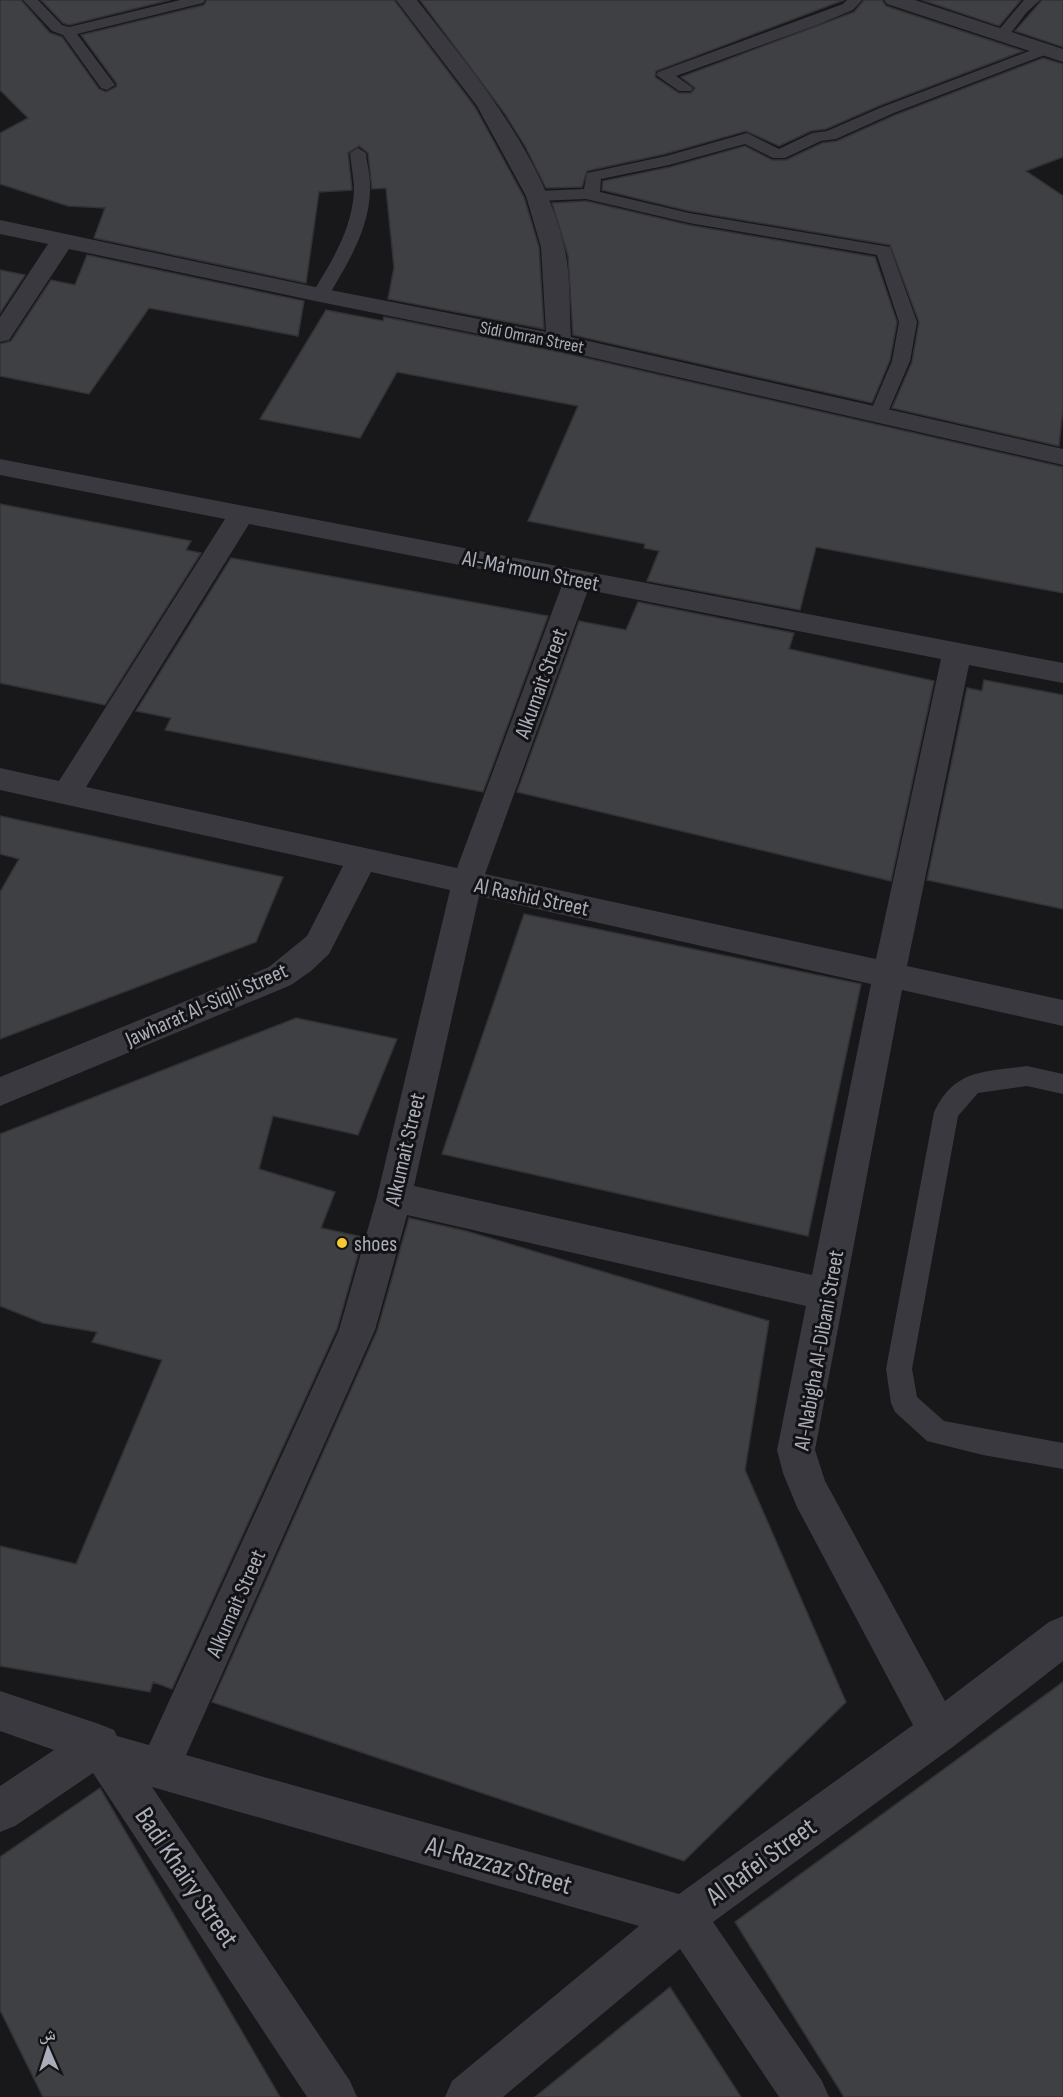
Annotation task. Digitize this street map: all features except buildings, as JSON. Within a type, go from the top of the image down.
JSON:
[{"type":"street","points":[[406,0],[487,104],[537,196],[553,247],[559,342]]},
{"type":"street","points":[[894,0],[1054,53]]},
{"type":"street","name":"Sidi Omran Street","points":[[0,227],[320,295],[559,342],[1063,457]]},
{"type":"street","points":[[0,335],[63,240]]},
{"type":"street","name":"Al-Ma'moun Street","points":[[0,467],[1063,673]]},
{"type":"street","points":[[66,794],[241,515]]},
{"type":"street","name":"Alkumait Street","points":[[159,1769],[357,1330],[394,1197],[467,882],[578,579]]},
{"type":"street","name":"Al-Nabigha Al-Dibani Street","points":[[939,1731],[802,1473],[796,1450],[889,975],[957,652]]},
{"type":"street","name":"Al Rashid Street","points":[[0,779],[1063,1013]]},
{"type":"street","name":"Jawharat Al-Siqili Street","points":[[0,1092],[280,976],[318,945],[362,859]]},
{"type":"street","points":[[394,1197],[826,1294]]},
{"type":"street","name":"Al Rafei Street","points":[[468,2097],[684,1917],[939,1731],[1063,1636]]},
{"type":"street","points":[[0,1711],[102,1749]]},
{"type":"street","points":[[0,1811],[102,1749]]},
{"type":"street","name":"Al-Razzaz Street","points":[[102,1749],[159,1769],[684,1917]]},
{"type":"street","name":"Badi Khairy Street","points":[[102,1749],[334,2097]]},
{"type":"street","points":[[684,1917],[806,2097]]},
{"type":"lane","points":[[30,0],[57,28],[68,32],[107,85]]},
{"type":"lane","points":[[68,32],[198,0]]},
{"type":"lane","points":[[685,88],[664,75],[812,22],[848,7],[855,0]]},
{"type":"lane","points":[[1002,35],[1021,10],[1033,0]]},
{"type":"lane","points":[[592,195],[593,176],[669,160],[747,138],[778,155],[818,136],[830,136],[888,110],[1054,53]]},
{"type":"lane","points":[[320,295],[349,247],[358,222],[362,188],[358,153]]},
{"type":"lane","points":[[537,196],[592,195],[689,218],[884,251],[908,322],[902,361],[878,415]]},
{"type":"lane","points":[[1063,1084],[1027,1076],[971,1084],[946,1112],[899,1369],[905,1403],[937,1432],[1063,1456]]},
{"type":"place","name":"shoes","points":[[342,1243]]}]
